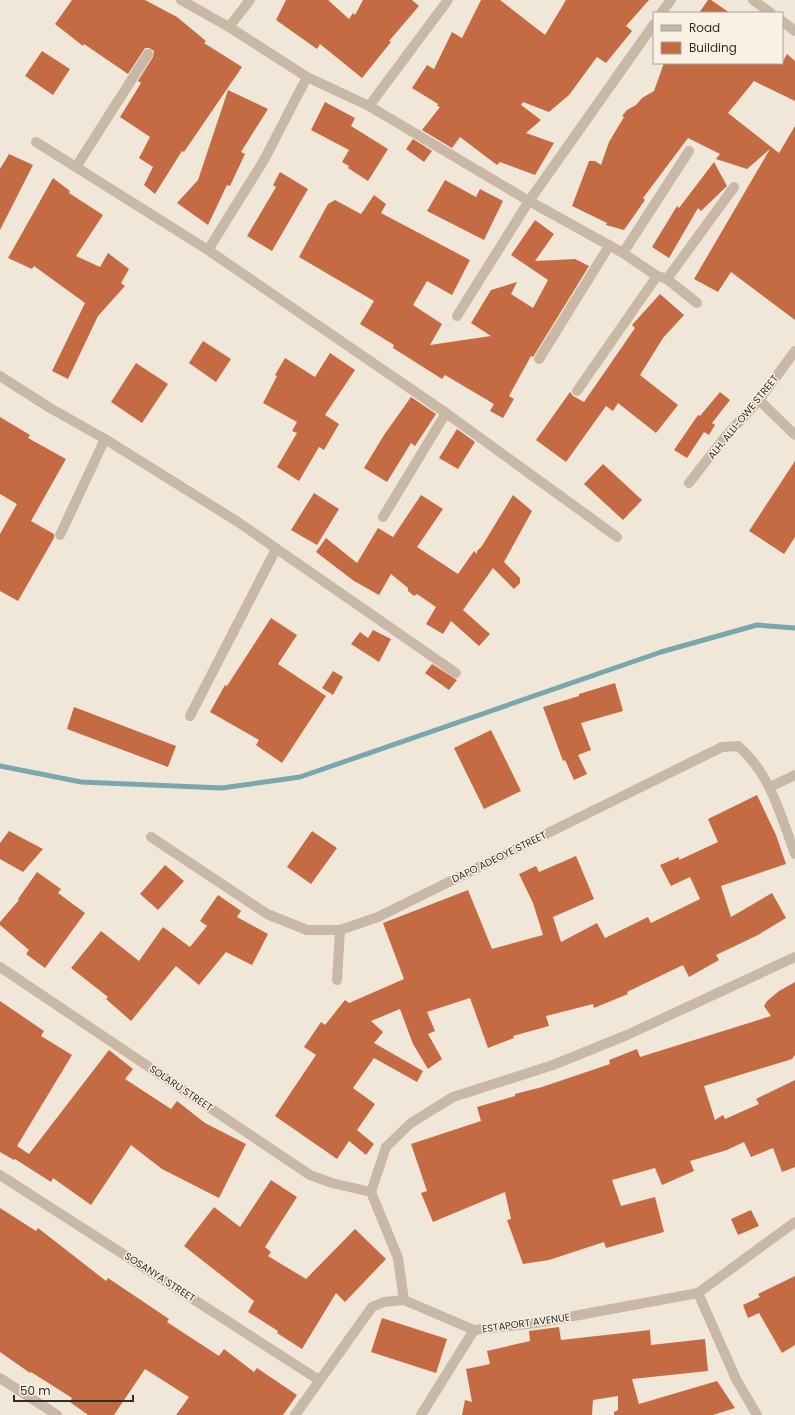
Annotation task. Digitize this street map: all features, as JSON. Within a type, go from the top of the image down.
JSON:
[{"type":"street","points":[[181,0],[229,27],[307,78],[369,106],[530,201],[623,253],[657,276],[667,279],[697,303]]},
{"type":"street","points":[[229,27],[250,0]]},
{"type":"street","points":[[369,106],[448,0]]},
{"type":"street","points":[[662,12],[670,0]]},
{"type":"street","points":[[753,0],[770,12]]},
{"type":"street","points":[[783,22],[795,31]]},
{"type":"street","points":[[457,316],[530,201],[653,25]]},
{"type":"street","points":[[76,167],[148,54]]},
{"type":"street","points":[[208,250],[264,160],[307,78]]},
{"type":"street","points":[[36,142],[208,250],[446,413],[617,537]]},
{"type":"street","points":[[623,253],[689,151]]},
{"type":"street","points":[[667,279],[734,187]]},
{"type":"street","points":[[539,359],[609,246]]},
{"type":"street","points":[[577,391],[657,276]]},
{"type":"street","name":"ALH. ALLI-OWE STREET","points":[[689,483],[725,437],[759,400],[795,351]]},
{"type":"street","points":[[0,376],[50,408],[105,439],[238,522],[456,674]]},
{"type":"street","points":[[759,400],[795,435]]},
{"type":"street","points":[[383,518],[446,413]]},
{"type":"street","points":[[60,535],[105,439]]},
{"type":"street","points":[[190,716],[258,580],[276,549]]},
{"type":"street","name":"DAPO ADEOYE STREET","points":[[151,837],[267,914],[307,930],[340,930],[378,917],[722,747],[738,746],[751,757],[770,786],[795,854]]},
{"type":"street","points":[[770,786],[795,775]]},
{"type":"street","points":[[337,980],[340,930]]},
{"type":"street","points":[[404,1300],[398,1258],[371,1192],[386,1147],[411,1122],[453,1096],[553,1065],[627,1035],[795,957]]},
{"type":"street","name":"SOLARU STREET","points":[[0,967],[310,1175],[332,1183],[371,1192]]},
{"type":"street","name":"SOSANYA STREET","points":[[0,1174],[320,1380]]},
{"type":"street","name":"ESTAPORT AVENUE","points":[[295,1415],[372,1307],[384,1302],[404,1300],[474,1330],[536,1323],[698,1293],[795,1222]]},
{"type":"street","points":[[698,1293],[736,1379],[756,1415]]},
{"type":"street","points":[[421,1415],[474,1330]]},
{"type":"street","points":[[0,1378],[57,1415]]},
{"type":"building","points":[[72,0],[145,0],[177,17],[206,41],[204,43],[242,67],[184,152],[182,151],[155,194],[144,185],[153,167],[139,158],[150,137],[120,117],[141,83],[138,81],[153,57],[154,51],[149,48],[145,48],[128,74],[84,44],[83,46],[55,24]]},
{"type":"building","points":[[286,0],[328,0],[349,19],[353,13],[355,15],[363,0],[412,0],[419,6],[389,41],[391,42],[362,78],[320,44],[317,49],[276,20]]},
{"type":"building","points":[[481,0],[500,0],[545,35],[566,0],[649,0],[626,26],[632,31],[606,63],[597,57],[569,95],[549,112],[523,102],[521,105],[541,120],[526,133],[554,143],[535,175],[500,162],[497,165],[460,137],[452,148],[422,130],[440,107],[437,106],[438,104],[412,88],[427,65],[434,69],[452,32],[462,38]]},
{"type":"building","points":[[708,0],[711,0],[729,12],[700,12]]},
{"type":"building","points":[[42,51],[70,69],[53,95],[25,76]]},
{"type":"building","points":[[787,54],[795,61],[795,101],[754,81],[728,113],[779,153],[795,126],[795,320],[731,272],[718,292],[694,279],[770,149],[747,169],[716,159],[720,154],[688,138],[643,198],[645,200],[624,230],[606,225],[607,223],[572,206],[589,161],[595,161],[601,165],[609,142],[624,117],[622,116],[642,98],[654,91],[664,64],[783,64]]},
{"type":"building","points":[[228,90],[268,109],[241,152],[245,154],[230,186],[227,185],[208,225],[177,203],[198,180]]},
{"type":"building","points":[[325,102],[355,118],[351,126],[388,149],[368,181],[348,168],[349,166],[342,162],[349,150],[311,130]]},
{"type":"building","points":[[413,139],[432,151],[424,162],[406,149]]},
{"type":"building","points":[[9,154],[33,165],[0,230],[0,169]]},
{"type":"building","points":[[714,162],[727,186],[701,211],[698,208],[669,258],[652,247],[677,206],[679,208]]},
{"type":"building","points":[[280,172],[308,189],[272,251],[247,236],[276,187],[273,185]]},
{"type":"building","points":[[53,178],[70,191],[69,193],[103,215],[76,256],[100,267],[108,253],[129,269],[121,283],[125,286],[98,316],[68,379],[52,371],[85,303],[34,266],[32,269],[8,258]]},
{"type":"building","points":[[445,180],[476,197],[480,189],[503,201],[484,240],[427,211]]},
{"type":"building","points":[[374,195],[386,204],[381,213],[470,260],[452,295],[427,281],[413,305],[442,324],[430,345],[491,336],[471,323],[491,290],[517,282],[511,294],[533,308],[548,280],[511,255],[535,220],[554,234],[535,261],[575,259],[589,266],[533,357],[531,356],[509,396],[514,399],[503,418],[490,411],[494,404],[445,375],[442,379],[393,348],[394,345],[360,324],[374,301],[299,257],[328,204],[335,200],[361,214]]},
{"type":"building","points":[[660,294],[684,315],[663,338],[640,375],[678,405],[656,433],[618,403],[613,411],[606,406],[566,462],[536,440],[570,392],[573,396],[584,402],[635,328],[632,325]]},
{"type":"building","points":[[203,341],[231,359],[216,382],[189,363]]},
{"type":"building","points":[[330,353],[355,370],[325,415],[339,424],[324,450],[319,447],[299,481],[277,467],[297,433],[292,431],[297,422],[263,403],[277,376],[275,375],[285,358],[315,377]]},
{"type":"building","points":[[136,363],[168,384],[142,423],[111,402]]},
{"type":"building","points":[[720,392],[730,400],[712,423],[715,425],[709,435],[704,432],[687,458],[674,450],[698,415],[700,416]]},
{"type":"building","points":[[411,397],[436,414],[415,446],[411,443],[387,482],[364,468],[384,435]]},
{"type":"building","points":[[0,417],[30,435],[28,438],[66,459],[31,521],[54,534],[54,538],[18,601],[0,591],[0,534],[17,504],[0,494]]},
{"type":"building","points":[[457,429],[475,442],[458,469],[439,458]]},
{"type":"building","points":[[795,461],[795,537],[784,554],[749,531]]},
{"type":"building","points":[[603,464],[642,500],[623,520],[584,484]]},
{"type":"building","points":[[314,493],[339,509],[317,545],[291,530]]},
{"type":"building","points":[[421,495],[443,509],[417,547],[458,574],[474,551],[477,554],[477,551],[482,546],[513,495],[532,511],[504,562],[520,578],[520,583],[514,589],[493,568],[463,610],[490,634],[479,646],[451,621],[443,634],[426,624],[436,607],[417,594],[414,596],[408,591],[408,588],[391,574],[379,595],[354,581],[316,552],[326,538],[357,563],[378,528],[393,537]]},
{"type":"building","points":[[271,618],[297,635],[278,664],[326,696],[282,763],[256,745],[259,740],[210,712],[225,685],[227,686]]},
{"type":"building","points":[[373,630],[391,639],[379,662],[351,644],[360,632],[368,638]]},
{"type":"building","points":[[432,664],[457,680],[449,690],[425,673]]},
{"type":"building","points":[[333,671],[343,677],[333,695],[322,688]]},
{"type":"building","points":[[615,683],[623,711],[581,723],[591,750],[578,755],[587,774],[574,780],[565,760],[563,761],[543,707]]},
{"type":"building","points":[[74,707],[176,746],[168,767],[67,729]]},
{"type":"building","points":[[491,730],[521,791],[484,809],[454,748]]},
{"type":"building","points":[[757,795],[776,835],[786,864],[721,886],[731,917],[772,893],[786,918],[758,935],[716,955],[719,960],[689,977],[683,965],[627,992],[628,994],[594,1008],[593,1004],[546,1016],[549,1026],[513,1036],[514,1038],[488,1048],[470,998],[427,1012],[435,1031],[428,1034],[442,1059],[428,1069],[413,1044],[400,1009],[371,1021],[383,1032],[374,1043],[423,1071],[417,1082],[374,1058],[353,1088],[375,1104],[357,1130],[374,1144],[366,1155],[349,1141],[337,1159],[275,1116],[316,1055],[304,1047],[321,1022],[325,1025],[345,1000],[349,1003],[404,979],[383,923],[468,890],[492,949],[543,935],[533,903],[519,874],[536,866],[539,872],[576,856],[594,899],[553,917],[561,942],[597,923],[605,938],[648,917],[651,923],[700,899],[690,877],[671,886],[660,865],[679,857],[679,860],[718,842],[708,819]]},
{"type":"building","points":[[9,831],[43,849],[23,872],[0,859],[0,843]]},
{"type":"building","points":[[312,831],[337,848],[311,884],[287,867]]},
{"type":"building","points":[[165,865],[184,881],[158,910],[140,894]]},
{"type":"building","points":[[37,872],[61,889],[58,893],[85,913],[45,968],[26,954],[29,950],[0,925],[0,922],[19,900],[18,899]]},
{"type":"building","points":[[218,895],[241,911],[237,917],[268,934],[252,965],[226,952],[199,985],[176,966],[131,1021],[106,999],[108,997],[71,968],[101,931],[139,961],[163,927],[190,947],[207,926],[200,921]]},
{"type":"building","points":[[795,982],[795,1055],[792,1059],[704,1086],[715,1120],[723,1115],[725,1119],[759,1104],[756,1099],[795,1080],[795,1167],[782,1172],[773,1148],[751,1157],[744,1142],[727,1150],[690,1161],[694,1171],[662,1185],[655,1168],[612,1180],[621,1206],[655,1197],[664,1232],[606,1248],[604,1242],[549,1260],[523,1264],[507,1220],[511,1219],[505,1192],[433,1222],[421,1193],[427,1191],[411,1144],[481,1121],[477,1107],[515,1096],[515,1094],[542,1087],[610,1064],[609,1060],[637,1049],[640,1057],[771,1016],[764,1006],[767,1001],[779,991]]},
{"type":"building","points":[[0,1001],[44,1031],[41,1036],[72,1055],[17,1146],[29,1154],[109,1050],[133,1069],[125,1079],[171,1109],[177,1101],[205,1123],[246,1144],[219,1198],[162,1169],[131,1145],[91,1205],[53,1178],[51,1182],[15,1159],[14,1160],[0,1152]]},
{"type":"building","points":[[271,1180],[297,1197],[265,1247],[271,1252],[268,1256],[306,1279],[355,1229],[386,1259],[345,1302],[336,1293],[302,1349],[277,1333],[278,1331],[248,1312],[254,1301],[184,1246],[214,1207],[240,1227]]},
{"type":"building","points":[[0,1208],[36,1231],[38,1228],[106,1281],[108,1278],[169,1319],[167,1322],[219,1356],[224,1349],[254,1372],[257,1368],[297,1395],[283,1415],[176,1415],[189,1397],[145,1369],[114,1415],[88,1415],[70,1402],[72,1398],[31,1372],[30,1373],[0,1352]]},
{"type":"building","points":[[751,1210],[759,1226],[738,1235],[731,1219]]},
{"type":"building","points":[[795,1276],[795,1345],[782,1353],[759,1313],[748,1318],[743,1305],[760,1297],[758,1294]]},
{"type":"building","points":[[382,1318],[447,1339],[436,1373],[371,1352]]},
{"type":"building","points":[[559,1327],[561,1340],[650,1330],[651,1345],[705,1339],[708,1371],[632,1379],[639,1404],[717,1381],[735,1408],[713,1415],[614,1415],[614,1412],[618,1410],[618,1396],[593,1400],[592,1415],[462,1415],[465,1400],[472,1402],[466,1369],[490,1364],[487,1351],[530,1341],[529,1331]]},
{"type":"waterway","points":[[0,766],[81,782],[222,788],[300,777],[661,652],[757,625],[795,628]]}]
